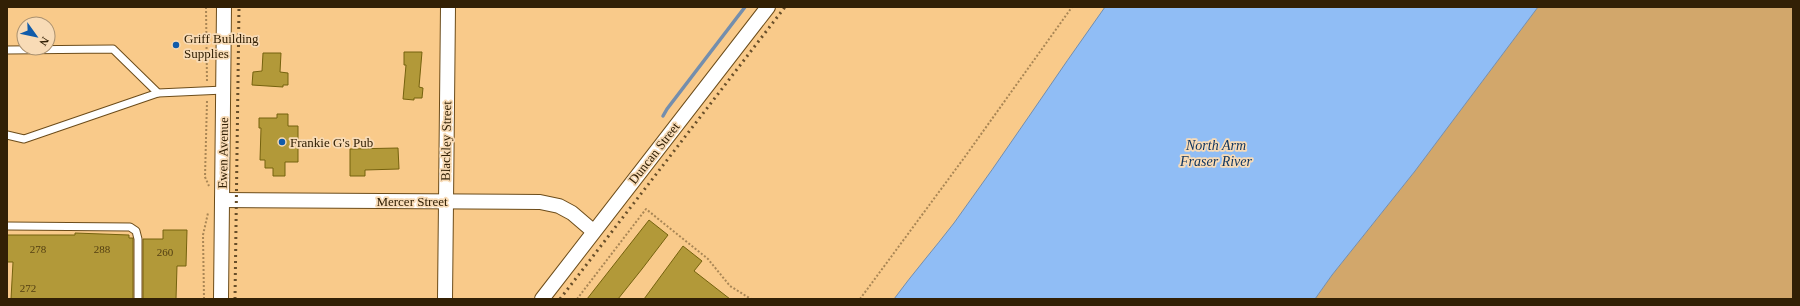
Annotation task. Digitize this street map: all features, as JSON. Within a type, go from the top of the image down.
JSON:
[{"type":"street","name":"Ewen Avenue","points":[[221,299],[224,7]]},
{"type":"street","name":"Blackley Street","points":[[445,299],[448,7]]},
{"type":"street","name":"Duncan Street","points":[[542,299],[593,231],[768,7]]},
{"type":"street","name":"Mercer Street","points":[[222,200],[540,202],[559,206],[572,213],[593,231]]},
{"type":"lane","points":[[7,50],[113,49],[158,93]]},
{"type":"lane","points":[[7,135],[24,139],[158,93],[224,90]]},
{"type":"lane","points":[[7,226],[130,227],[136,231],[138,239],[138,299]]},
{"type":"path","points":[[206,7],[207,78]]},
{"type":"path","points":[[860,299],[964,158],[1072,7]]},
{"type":"path","points":[[207,102],[205,120],[205,177],[211,191]]},
{"type":"path","points":[[577,299],[646,210],[708,259],[730,286],[751,299]]},
{"type":"path","points":[[204,299],[205,278],[203,235],[208,212]]},
{"type":"shaded area","points":[[1538,7],[1793,7],[1793,299],[1315,299],[1332,275],[1415,171]]},
{"type":"water","name":"North Arm Fraser River","points":[[1105,7],[1538,7],[1415,171],[1332,275],[1315,299],[894,299],[954,223]]},
{"type":"building","points":[[404,52],[422,52],[419,87],[423,88],[422,98],[414,98],[414,100],[403,99],[406,65],[404,65]]},
{"type":"building","points":[[263,53],[281,53],[280,72],[288,73],[288,85],[283,85],[283,87],[252,85],[253,72],[262,71]]},
{"type":"building","name":"Frankie G's Pub","points":[[277,114],[288,114],[288,126],[298,126],[298,162],[285,162],[285,176],[273,176],[273,168],[265,168],[265,160],[260,160],[261,128],[259,128],[259,118],[277,118]]},
{"type":"building","points":[[398,148],[399,169],[365,170],[365,176],[350,176],[350,149]]},
{"type":"building","points":[[649,220],[668,235],[642,269],[618,299],[587,299]]},
{"type":"building","points":[[163,230],[187,230],[186,266],[177,266],[176,299],[143,299],[143,239],[163,239]]},
{"type":"building","points":[[75,233],[129,235],[129,238],[133,238],[133,299],[11,299],[13,262],[7,262],[7,235],[75,235]]},
{"type":"building","points":[[683,246],[702,261],[694,271],[730,299],[644,299]]},
{"type":"waterway","points":[[663,116],[745,7]]},
{"type":"railway","points":[[235,299],[239,7]]},
{"type":"railway","points":[[560,299],[785,7]]},
{"type":"place","name":"Griff Building Supplies","points":[[176,45]]},
{"type":"place","name":"Frankie G's Pub","points":[[282,142]]}]
